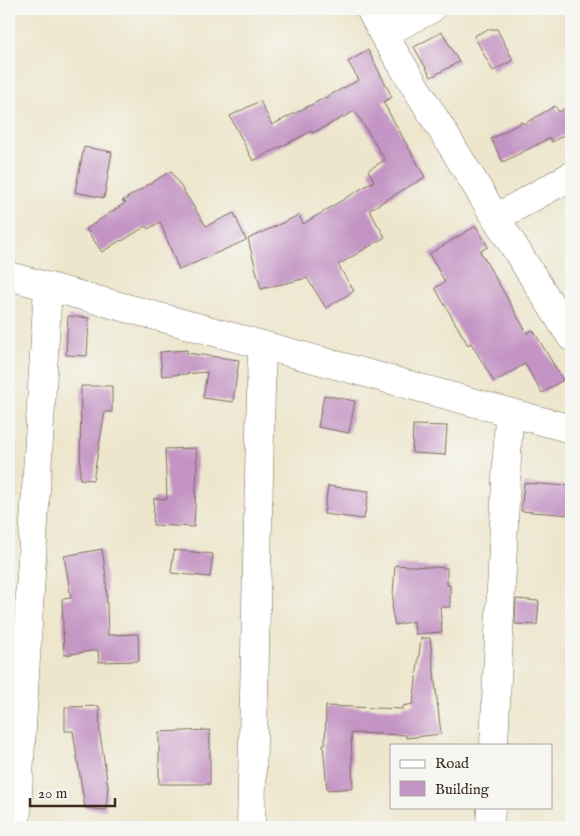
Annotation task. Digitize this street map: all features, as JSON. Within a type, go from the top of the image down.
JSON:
[{"type":"street","points":[[370,9],[383,34],[571,337]]},
{"type":"street","points":[[383,34],[431,9]]},
{"type":"street","points":[[496,218],[571,176]]},
{"type":"street","points":[[9,276],[571,430]]},
{"type":"street","points":[[16,827],[48,287]]},
{"type":"street","points":[[251,827],[262,345]]},
{"type":"street","points":[[494,744],[509,412]]},
{"type":"street","points":[[490,827],[491,808]]},
{"type":"building","points":[[488,29],[497,29],[513,60],[493,71],[474,36]]},
{"type":"building","points":[[442,32],[459,62],[431,77],[414,47]]},
{"type":"building","points":[[368,50],[392,97],[383,102],[425,177],[369,210],[385,237],[338,265],[354,291],[326,308],[307,278],[261,289],[248,239],[299,215],[303,224],[374,181],[368,170],[385,160],[355,111],[253,161],[230,116],[260,101],[272,125],[359,80],[348,62]]},
{"type":"building","points":[[571,105],[571,131],[552,142],[550,138],[503,162],[491,139],[522,122],[524,124],[555,106],[559,112]]},
{"type":"building","points":[[84,147],[112,152],[104,198],[75,192]]},
{"type":"building","points":[[171,171],[206,226],[234,213],[246,240],[179,270],[160,222],[148,229],[146,226],[102,252],[86,229],[126,202],[122,201]]},
{"type":"building","points":[[476,226],[488,247],[480,251],[527,333],[533,330],[563,380],[542,393],[525,364],[494,382],[471,343],[468,345],[435,288],[445,282],[429,254]]},
{"type":"building","points":[[68,316],[89,318],[87,356],[66,355]]},
{"type":"building","points":[[187,350],[187,353],[239,360],[233,402],[203,398],[207,372],[162,376],[160,352]]},
{"type":"building","points":[[81,386],[112,386],[112,412],[105,412],[93,480],[80,479]]},
{"type":"building","points":[[324,395],[355,401],[349,433],[318,427]]},
{"type":"building","points":[[413,425],[447,426],[445,455],[412,453]]},
{"type":"building","points":[[196,448],[194,527],[153,525],[154,498],[167,499],[165,449]]},
{"type":"building","points":[[524,483],[571,486],[571,515],[521,511]]},
{"type":"building","points":[[328,486],[369,491],[364,519],[324,514]]},
{"type":"building","points":[[102,549],[106,577],[108,635],[138,634],[139,661],[99,662],[98,650],[64,655],[62,599],[71,598],[64,556]]},
{"type":"building","points":[[174,550],[213,554],[210,577],[171,573]]},
{"type":"building","points":[[395,565],[447,568],[447,585],[450,585],[450,607],[440,607],[442,632],[415,634],[414,621],[395,625],[392,612]]},
{"type":"building","points":[[516,599],[539,601],[537,625],[515,624]]},
{"type":"building","points":[[421,638],[430,638],[441,734],[406,738],[406,735],[351,733],[353,788],[327,790],[323,744],[325,744],[326,706],[403,709],[403,706],[413,704]]},
{"type":"building","points":[[99,706],[100,734],[108,786],[106,810],[85,808],[73,731],[65,731],[65,707]]},
{"type":"building","points":[[210,730],[210,784],[159,784],[159,732]]}]
